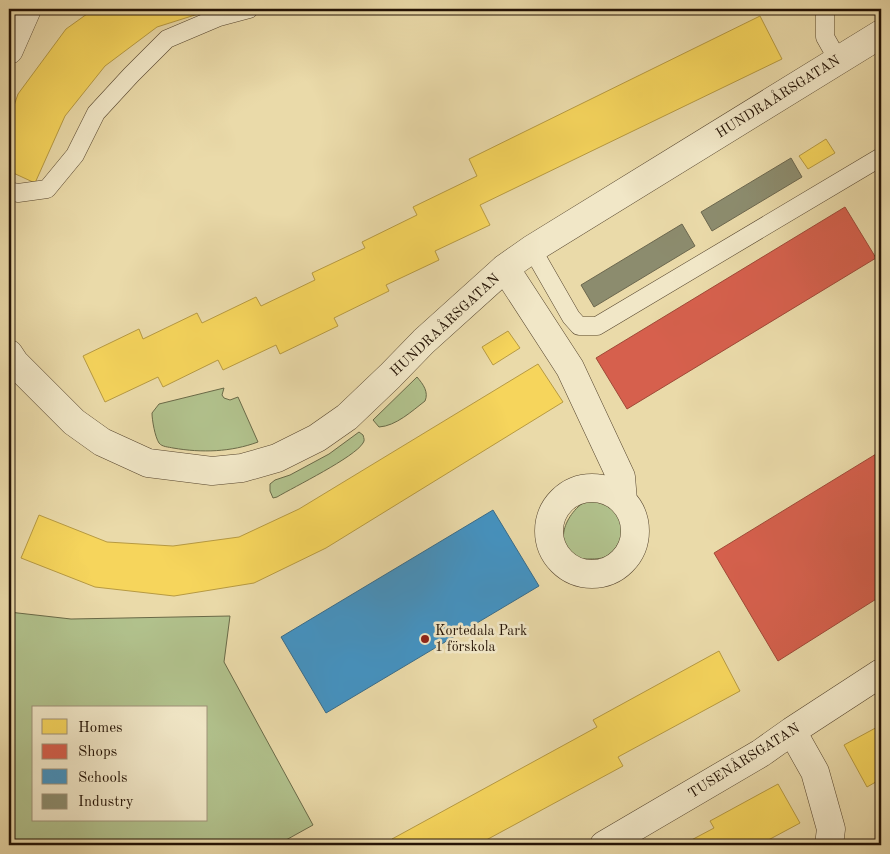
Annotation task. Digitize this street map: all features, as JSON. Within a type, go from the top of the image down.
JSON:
[{"type":"street","points":[[9,50],[27,9]]},
{"type":"street","name":"HUNDRAÅRSGATAN","points":[[11,362],[74,422],[102,442],[148,463],[212,471],[242,468],[277,458],[317,438],[347,417],[424,341],[505,268],[532,249],[881,34]]},
{"type":"street","points":[[505,268],[570,368],[621,477],[623,501]]},
{"type":"street","name":"TUSENÅRSGATAN","points":[[604,845],[761,753],[881,673]]},
{"type":"street","points":[[792,731],[815,772],[831,829],[829,845]]},
{"type":"lane","points":[[9,192],[18,193],[47,189],[75,155],[96,114],[167,39],[219,17],[249,9]]},
{"type":"lane","points":[[825,9],[825,37],[838,60]]},
{"type":"lane","points":[[532,249],[571,317],[579,326],[596,326],[881,157]]},
{"type":"green space","points":[[417,377],[426,391],[425,401],[398,421],[379,427],[373,420]]},
{"type":"green space","points":[[224,388],[222,395],[224,398],[230,400],[238,397],[258,442],[227,450],[206,451],[173,448],[159,443],[156,437],[152,413],[159,404]]},
{"type":"green space","points":[[359,432],[363,435],[364,442],[349,456],[273,498],[270,484],[275,480],[290,475],[329,454]]},
{"type":"green space","points":[[594,497],[609,500],[616,505],[623,519],[622,535],[614,550],[606,556],[597,559],[580,558],[567,549],[564,541],[566,523],[578,507]]},
{"type":"green space","points":[[9,612],[71,619],[230,616],[224,662],[313,825],[277,845],[9,845]]},
{"type":"building: Homes","points":[[94,9],[214,9],[157,27],[105,66],[65,116],[35,183],[9,171],[9,120],[18,94],[66,29]]},
{"type":"building: Homes","points":[[760,16],[782,59],[480,205],[490,225],[435,251],[439,260],[386,285],[389,291],[334,318],[338,326],[280,354],[276,345],[223,370],[218,360],[163,387],[158,377],[105,402],[83,356],[139,329],[143,339],[197,313],[202,323],[256,297],[261,306],[315,280],[312,273],[365,248],[362,242],[417,215],[413,207],[477,176],[469,159]]},
{"type":"building: Homes","points":[[826,139],[835,153],[808,169],[799,156]]},
{"type":"building: Homes","points":[[508,331],[520,348],[493,365],[482,347]]},
{"type":"building: Homes","points":[[538,364],[563,402],[326,548],[254,583],[174,596],[95,587],[21,558],[39,515],[107,542],[173,546],[239,537],[299,509]]},
{"type":"building: Homes","points":[[719,651],[740,691],[618,757],[623,766],[477,845],[396,845],[392,839],[597,727],[593,720]]},
{"type":"building: Homes","points":[[881,725],[881,779],[867,787],[844,745]]},
{"type":"building: Homes","points":[[778,784],[800,823],[759,845],[682,845],[714,828],[710,821]]},
{"type":"building: Shops","points":[[845,207],[876,258],[627,409],[596,358]]},
{"type":"building: Shops","points":[[881,451],[881,596],[778,661],[714,553]]},
{"type":"building: Schools","points":[[493,510],[539,586],[326,713],[281,637]]},
{"type":"building: Industry","points":[[791,158],[802,177],[712,231],[701,212]]},
{"type":"building: Industry","points":[[682,224],[695,246],[594,307],[581,285]]},
{"type":"place","name":"Kortedala Park 1 förskola","points":[[425,639]]}]
